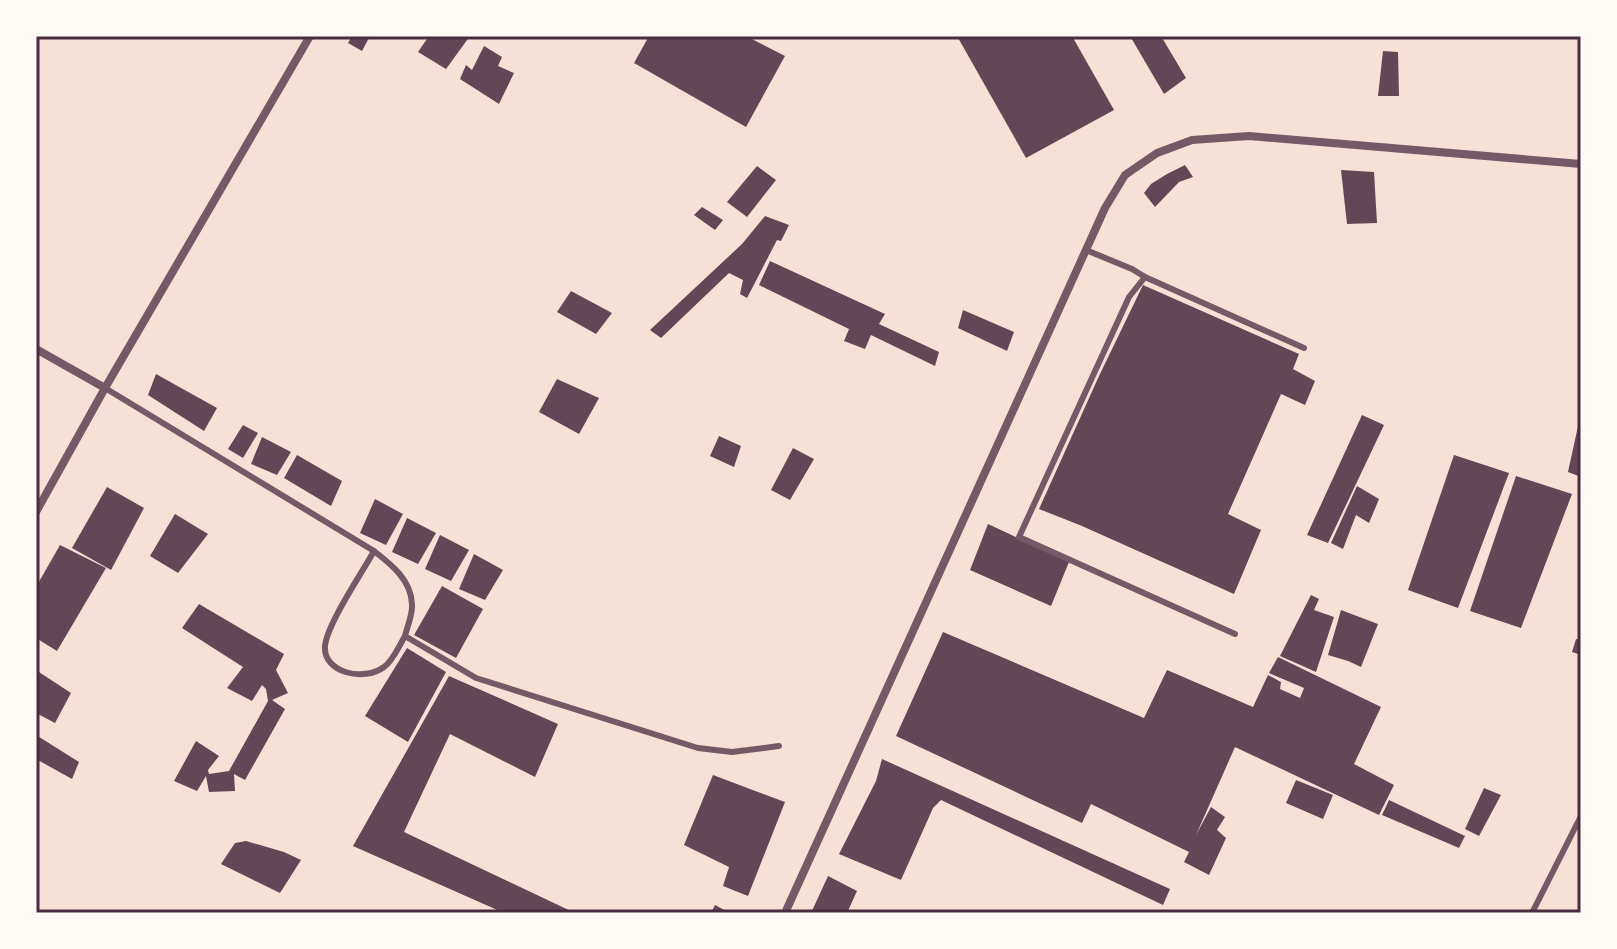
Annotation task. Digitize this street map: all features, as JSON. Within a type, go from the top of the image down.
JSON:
[{"type":"street","points":[[36,512],[310,36]]},
{"type":"street","points":[[785,913],[1105,208],[1125,175],[1157,153],[1192,140],[1249,136],[1581,164]]},
{"type":"street","points":[[36,349],[105,388]]},
{"type":"lane","points":[[1086,250],[1304,348]]},
{"type":"lane","points":[[1145,277],[1129,297],[1019,537],[1235,634]]},
{"type":"lane","points":[[105,388],[374,551],[394,567],[405,580],[412,604],[405,636],[385,667],[368,676],[349,674],[331,663],[325,652],[327,635],[374,551]]},
{"type":"lane","points":[[405,636],[476,678],[698,748],[732,752],[779,746]]},
{"type":"lane","points":[[1532,913],[1581,816]]},
{"type":"building","points":[[352,36],[370,36],[362,51],[348,43]]},
{"type":"building","points":[[429,36],[470,36],[446,69],[418,52]]},
{"type":"building","points":[[649,36],[746,36],[785,56],[746,127],[634,63]]},
{"type":"building","points":[[957,36],[1072,36],[1114,110],[1026,158]]},
{"type":"building","points":[[1130,36],[1161,36],[1186,78],[1164,94]]},
{"type":"building","points":[[484,46],[502,57],[498,66],[514,73],[499,104],[460,79],[466,65],[472,70]]},
{"type":"building","points":[[1383,51],[1398,52],[1399,96],[1378,96]]},
{"type":"building","points":[[1185,165],[1193,177],[1179,182],[1155,207],[1144,193],[1151,184]]},
{"type":"building","points":[[757,166],[776,180],[747,217],[727,202]]},
{"type":"building","points":[[1341,170],[1374,172],[1377,223],[1347,224]]},
{"type":"building","points":[[702,207],[723,220],[715,230],[694,215]]},
{"type":"building","points":[[765,216],[789,225],[781,241],[777,240],[747,298],[740,294],[743,280],[729,273],[661,338],[650,330],[742,244]]},
{"type":"building","points":[[770,261],[885,314],[879,324],[939,352],[935,366],[871,335],[865,349],[844,341],[849,329],[759,285]]},
{"type":"building","points":[[1143,285],[1299,354],[1293,369],[1315,381],[1305,405],[1281,394],[1228,514],[1261,530],[1234,594],[1039,509]]},
{"type":"building","points":[[571,291],[612,313],[596,334],[557,312]]},
{"type":"building","points":[[963,310],[1014,332],[1007,351],[958,328]]},
{"type":"building","points":[[156,374],[217,408],[204,431],[148,395]]},
{"type":"building","points":[[557,379],[599,398],[579,434],[539,412]]},
{"type":"building","points":[[1362,415],[1384,425],[1328,543],[1307,535]]},
{"type":"building","points":[[1581,417],[1581,477],[1568,472]]},
{"type":"building","points":[[243,425],[258,433],[243,458],[228,449]]},
{"type":"building","points":[[719,436],[741,446],[734,467],[710,456]]},
{"type":"building","points":[[262,437],[291,452],[277,475],[251,464]]},
{"type":"building","points":[[793,448],[814,459],[790,500],[771,490]]},
{"type":"building","points":[[297,455],[342,481],[331,506],[284,478]]},
{"type":"building","points":[[1454,455],[1509,473],[1458,608],[1408,590]]},
{"type":"building","points":[[1516,476],[1572,494],[1521,628],[1470,611]]},
{"type":"building","points":[[1357,486],[1379,499],[1369,523],[1356,515],[1343,549],[1331,543]]},
{"type":"building","points":[[107,487],[144,508],[111,570],[72,548]]},
{"type":"building","points":[[375,499],[403,514],[386,545],[360,533]]},
{"type":"building","points":[[175,514],[208,534],[178,573],[150,556]]},
{"type":"building","points":[[407,518],[436,533],[418,564],[392,552]]},
{"type":"building","points":[[988,524],[1069,562],[1051,606],[970,570]]},
{"type":"building","points":[[440,535],[469,550],[451,581],[425,569]]},
{"type":"building","points":[[60,545],[106,568],[57,651],[36,638],[36,587]]},
{"type":"building","points":[[474,554],[503,570],[485,600],[459,589]]},
{"type":"building","points":[[442,586],[483,609],[456,658],[414,635]]},
{"type":"building","points":[[1311,595],[1319,599],[1314,610],[1334,617],[1316,672],[1280,656]]},
{"type":"building","points":[[199,604],[284,654],[276,670],[288,693],[272,700],[285,709],[245,780],[234,774],[235,791],[209,792],[206,776],[197,791],[174,781],[196,741],[219,756],[208,770],[209,774],[229,771],[268,701],[262,685],[252,701],[227,688],[243,667],[182,628]]},
{"type":"building","points":[[1341,610],[1378,624],[1361,667],[1328,655]]},
{"type":"building","points":[[943,632],[1144,718],[1167,670],[1253,707],[1268,675],[1281,682],[1280,689],[1300,698],[1304,688],[1269,673],[1278,657],[1381,707],[1354,764],[1394,785],[1379,815],[1235,747],[1196,835],[1211,807],[1225,817],[1217,830],[1226,838],[1209,875],[1184,862],[1189,852],[1091,804],[1082,823],[896,736]]},
{"type":"building","points":[[1576,639],[1581,640],[1581,655],[1572,652]]},
{"type":"building","points":[[407,648],[446,672],[408,742],[365,716]]},
{"type":"building","points":[[39,672],[71,693],[55,723],[36,713],[36,677]]},
{"type":"building","points":[[449,676],[558,724],[535,777],[450,734],[404,832],[575,913],[504,913],[353,846]]},
{"type":"building","points":[[36,735],[79,762],[72,779],[36,759]]},
{"type":"building","points":[[882,759],[1170,889],[1163,905],[941,800],[933,808],[901,880],[839,854],[876,781]]},
{"type":"building","points":[[713,775],[785,802],[748,896],[723,886],[729,867],[684,845]]},
{"type":"building","points":[[1296,780],[1333,795],[1323,819],[1286,803]]},
{"type":"building","points":[[1484,788],[1501,795],[1479,836],[1465,829]]},
{"type":"building","points":[[1389,800],[1465,836],[1459,848],[1382,815]]},
{"type":"building","points":[[246,841],[301,860],[280,893],[221,864],[235,843]]},
{"type":"building","points":[[828,876],[857,891],[847,913],[811,913]]},
{"type":"building","points":[[715,905],[730,913],[711,913]]}]
